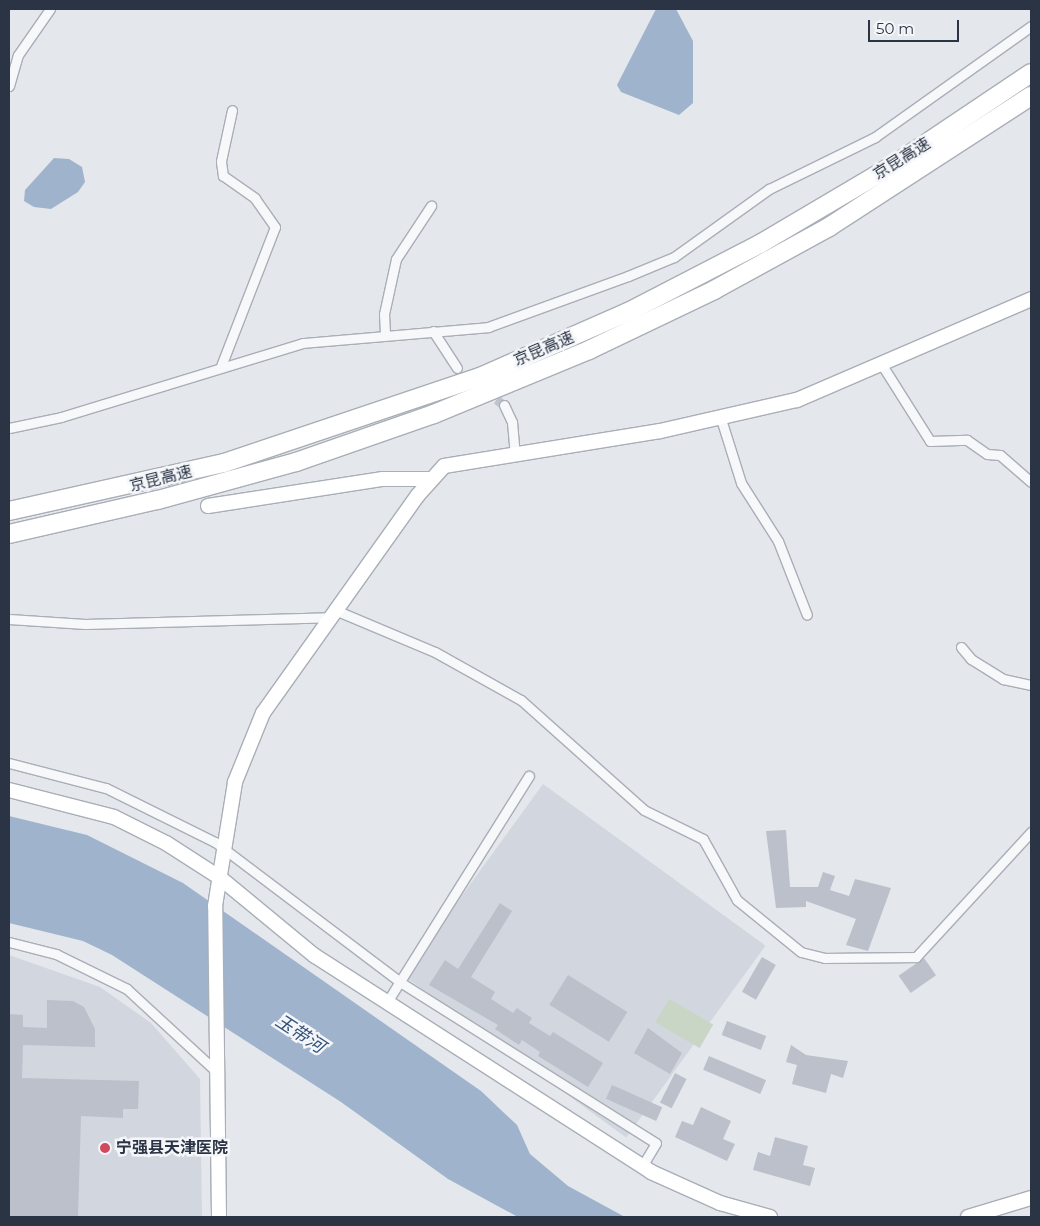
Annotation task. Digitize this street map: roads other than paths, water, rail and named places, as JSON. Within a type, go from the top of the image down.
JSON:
[{"type":"highway","name":"京昆高速","points":[[9,511],[233,460],[482,376],[628,312],[760,244],[897,163],[1031,73]]},
{"type":"highway","name":"京昆高速","points":[[9,534],[158,500],[296,462],[434,414],[570,358],[714,290],[829,227],[1031,96]]},
{"type":"street","points":[[9,86],[18,55],[50,9]]},
{"type":"street","points":[[9,428],[61,417],[222,366],[303,343],[385,333],[433,331],[504,322],[674,257],[769,189],[875,137],[1031,26]]},
{"type":"street","points":[[222,366],[275,227],[255,198],[223,176],[220,161],[232,110]]},
{"type":"street","points":[[385,333],[384,314],[396,259],[431,206]]},
{"type":"street","points":[[219,1217],[219,1053],[215,906],[222,848],[235,782],[263,713],[332,614],[432,479],[444,466],[721,419],[797,400],[882,366],[1031,299]]},
{"type":"street","points":[[433,331],[457,368]]},
{"type":"street","points":[[882,366],[930,441],[967,440],[987,454],[1000,455],[1031,482]]},
{"type":"street","points":[[504,405],[512,422],[515,455]]},
{"type":"street","points":[[721,419],[741,483],[778,542],[807,615]]},
{"type":"street","points":[[208,506],[383,479],[432,479]]},
{"type":"street","points":[[9,619],[84,624],[332,614],[435,652],[520,700],[644,810],[703,839],[737,900],[801,952],[825,958],[916,957],[1031,832]]},
{"type":"street","points":[[961,647],[971,660],[1003,679],[1031,685]]},
{"type":"street","points":[[9,763],[106,788],[222,848],[400,982],[656,1143],[642,1166]]},
{"type":"street","points":[[387,1002],[529,776]]},
{"type":"street","points":[[9,790],[114,817],[166,843],[219,878],[315,956],[642,1166],[702,1196],[770,1217]]},
{"type":"street","points":[[9,942],[56,954],[127,989],[219,1074]]},
{"type":"street","points":[[968,1217],[1031,1198]]},
{"type":"water","points":[[656,9],[676,9],[693,41],[693,103],[679,115],[621,92],[617,85]]},
{"type":"water","points":[[54,158],[69,159],[82,167],[85,182],[78,192],[51,209],[34,207],[24,201],[25,190]]},
{"type":"water","name":"玉带河","points":[[9,816],[87,835],[183,883],[481,1091],[517,1125],[530,1154],[568,1186],[625,1217],[518,1217],[448,1179],[341,1102],[112,955],[83,941],[9,923]]},
{"type":"tunnel","points":[[486,391],[504,405]]},
{"type":"place","name":"宁强县天津医院","points":[[105,1148]]}]
